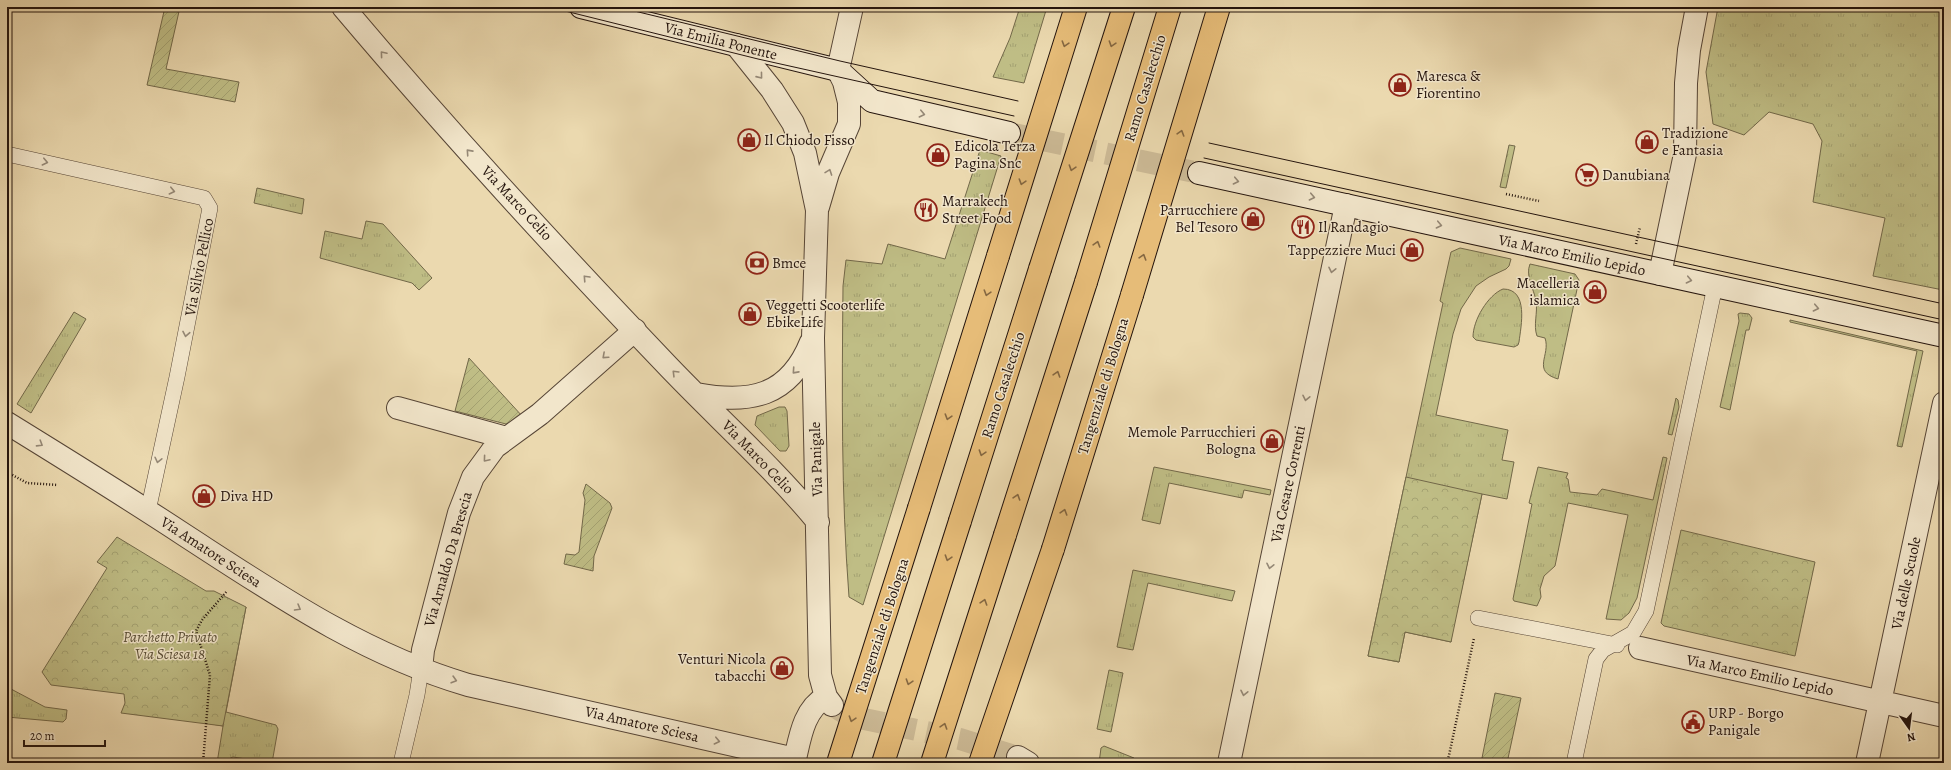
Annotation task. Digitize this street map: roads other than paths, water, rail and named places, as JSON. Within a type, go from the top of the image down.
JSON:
[{"type":"highway","name":"Tangenziale di Bologna","points":[[838,763],[1076,7]]},
{"type":"highway","name":"Ramo Casalecchio","points":[[883,763],[1124,7]]},
{"type":"highway","name":"Ramo Casalecchio","points":[[932,763],[1086,282],[1170,7]]},
{"type":"highway","name":"Tangenziale di Bologna","points":[[980,763],[1052,549],[1219,7]]},
{"type":"highway","points":[[991,763],[1052,549]]},
{"type":"street","name":"Via Marco Celio","points":[[343,7],[408,84],[476,160],[818,522]]},
{"type":"street","name":"Via Emilia Ponente","points":[[581,7],[838,70]]},
{"type":"street","points":[[852,7],[838,70],[872,101],[1009,133]]},
{"type":"street","points":[[1660,274],[1685,154],[1686,83],[1689,50],[1697,7]]},
{"type":"street","name":"Via Panigale","points":[[736,45],[772,90],[793,123],[805,153],[817,210],[813,338],[820,675],[829,701]]},
{"type":"street","name":"Via Panigale","points":[[817,210],[828,173],[849,124],[849,102],[844,82],[838,70]]},
{"type":"street","points":[[849,124],[858,116],[874,107],[884,105]]},
{"type":"street","name":"Via Marco Emilio Lepido","points":[[1199,173],[1944,336]]},
{"type":"street","name":"Via Cesare Correnti","points":[[1229,763],[1346,205]]},
{"type":"street","name":"Via Arnaldo Da Brescia","points":[[421,669],[423,650],[465,495],[473,476],[495,447],[540,414],[635,330]]},
{"type":"street","name":"Via Marco Celio","points":[[696,394],[735,399],[756,396],[772,390],[797,370],[806,356],[813,338]]},
{"type":"street","name":"Via delle Scuole","points":[[1867,763],[1944,403]]},
{"type":"street","points":[[398,408],[507,438]]},
{"type":"street","name":"Via Amatore Sciesa","points":[[7,423],[148,511],[296,608],[374,649],[421,669],[468,685],[794,761],[808,717],[816,704],[829,701]]},
{"type":"street","name":"Via Marco Emilio Lepido","points":[[1640,648],[1944,716]]},
{"type":"lane","name":"Via Silvio Pellico","points":[[7,154],[204,198],[210,208],[179,370],[148,511]]},
{"type":"lane","points":[[1574,763],[1596,659],[1603,650],[1633,633],[1641,622],[1650,600],[1715,286]]},
{"type":"lane","points":[[1478,618],[1640,648]]},
{"type":"lane","points":[[401,763],[417,695],[421,669]]},
{"type":"tunnel","points":[[1009,133],[1199,173]]},
{"type":"tunnel","points":[[832,705],[843,712],[859,718],[960,739],[1018,757]]},
{"type":"tram line","points":[[549,7],[758,59],[1014,116]]},
{"type":"tram line","points":[[618,7],[840,61],[1018,101]]},
{"type":"tram line","points":[[1209,143],[1944,304]]},
{"type":"tram line","points":[[1204,158],[1944,320]]},
{"type":"place","name":"Maresca & Fiorentino","points":[[1400,85]]},
{"type":"place","name":"Il Chiodo Fisso","points":[[749,140]]},
{"type":"place","name":"Tradizione e Fantasia","points":[[1647,142]]},
{"type":"place","name":"Edicola Terza Pagina Snc","points":[[938,155]]},
{"type":"place","name":"Danubiana","points":[[1587,175]]},
{"type":"place","name":"Marrakech Street Food","points":[[926,210]]},
{"type":"place","name":"Parrucchiere Bel Tesoro","points":[[1253,219]]},
{"type":"place","name":"Il Randagio","points":[[1303,227]]},
{"type":"place","name":"Tappezziere Muci","points":[[1412,250]]},
{"type":"place","name":"Bmce","points":[[757,263]]},
{"type":"place","name":"Macelleria islamica","points":[[1595,292]]},
{"type":"place","name":"Veggetti Scooterlife EbikeLife","points":[[750,314]]},
{"type":"place","name":"Memole Parrucchieri Bologna","points":[[1272,441]]},
{"type":"place","name":"Diva HD","points":[[204,496]]},
{"type":"place","name":"Venturi Nicola tabacchi","points":[[782,668]]},
{"type":"place","name":"URP - Borgo Panigale","points":[[1693,722]]},
{"type":"park label","name":"Parchetto Privato Via Sciesa 18","points":[[170,646]]}]
